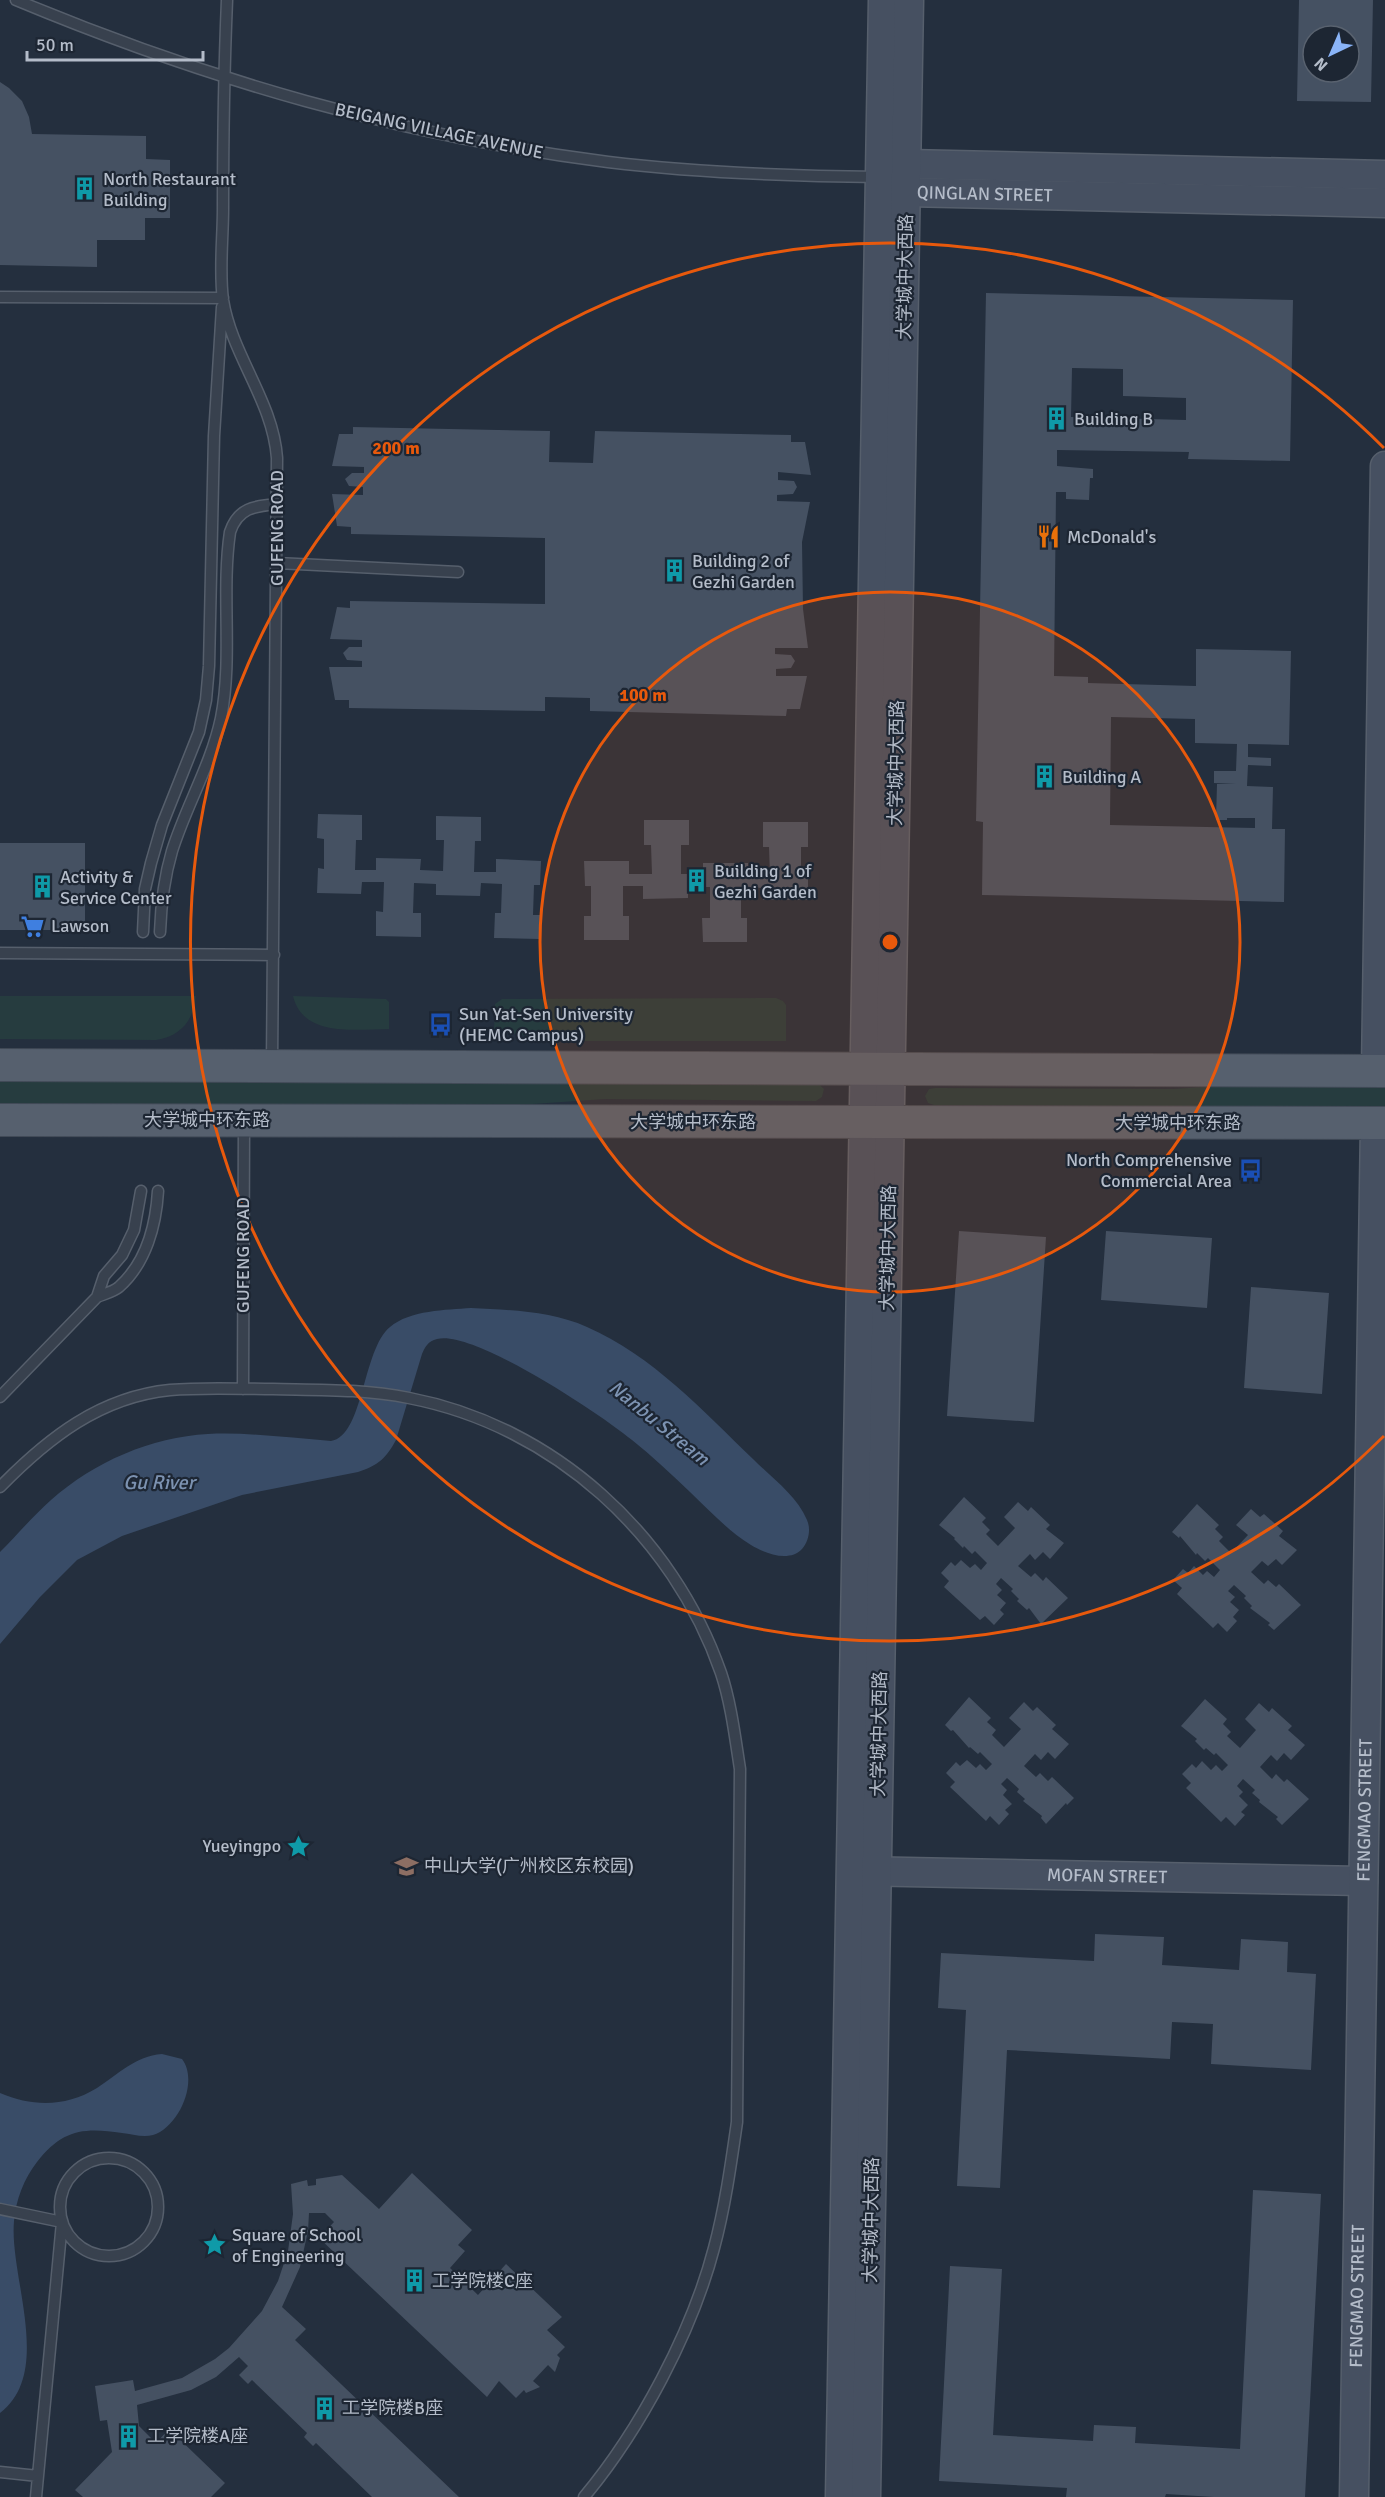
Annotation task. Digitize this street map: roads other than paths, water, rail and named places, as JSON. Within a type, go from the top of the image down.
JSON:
[{"type":"main road","name":"大学城中大西路","points":[[878,1069],[880,177],[883,0]]},
{"type":"main road","name":"大学城中大西路","points":[[866,2497],[864,1871],[878,1069],[907,164],[909,0]]},
{"type":"main road","name":"QINGLAN STREET","points":[[880,177],[907,164],[1385,175]]},
{"type":"main road","name":"QINGLAN STREET","points":[[880,177],[906,192],[1385,204]]},
{"type":"main road","points":[[0,1065],[1380,1071],[1385,466]]},
{"type":"main road","name":"大学城中环东路","points":[[0,1120],[1380,1123]]},
{"type":"main road","name":"FENGMAO STREET","points":[[1354,2497],[1363,1881],[1380,1123]]},
{"type":"main road","name":"大学城中大西路","points":[[840,2497],[864,1871]]},
{"type":"main road","name":"MOFAN STREET","points":[[864,1871],[1363,1881]]},
{"type":"lane","name":"BEIGANG VILLAGE AVENUE","points":[[16,0],[137,49],[223,78],[306,102],[404,126],[550,154],[610,162],[734,174],[880,177]]},
{"type":"lane","name":"GUFENG ROAD","points":[[227,0],[223,78],[223,298],[236,340],[261,394],[273,428],[277,458],[272,1066]]},
{"type":"lane","points":[[0,297],[223,298],[214,436],[209,666],[206,700],[196,740],[155,845],[145,889],[143,932]]},
{"type":"lane","points":[[160,932],[162,892],[168,867],[179,832],[210,754],[224,703],[230,532],[235,519],[244,511],[253,507],[277,504]]},
{"type":"lane","points":[[277,563],[458,572]]},
{"type":"lane","points":[[0,953],[274,955]]},
{"type":"lane","name":"GUFENG ROAD","points":[[243,1389],[244,1120]]},
{"type":"lane","points":[[97,1297],[104,1276],[122,1255],[134,1230],[141,1191]]},
{"type":"lane","points":[[0,1397],[97,1297],[117,1288],[137,1265],[153,1230],[158,1191]]},
{"type":"lane","points":[[0,1487],[51,1438],[72,1424],[115,1404],[169,1390],[350,1391],[409,1398],[460,1411],[532,1444],[569,1467],[609,1500],[638,1529],[667,1565],[690,1603],[721,1674],[735,1735],[741,1790],[739,2089],[735,2141],[723,2206],[704,2281],[669,2363],[618,2453],[584,2497]]},
{"type":"lane","points":[[0,2209],[63,2222],[76,2243],[99,2255],[124,2254],[136,2248],[153,2230],[158,2217],[156,2192],[142,2171],[132,2163],[113,2158],[94,2160],[83,2165],[65,2184],[61,2203],[63,2222],[36,2497]]},
{"type":"lane","points":[[0,2472],[38,2476]]},
{"type":"water","name":"Gu River","points":[[471,1308],[530,1312],[559,1318],[587,1327],[634,1353],[695,1403],[797,1503],[809,1527],[809,1535],[802,1549],[797,1553],[784,1556],[756,1548],[727,1527],[639,1446],[567,1394],[507,1360],[478,1347],[454,1339],[437,1339],[429,1343],[422,1354],[396,1440],[376,1464],[358,1472],[242,1495],[122,1536],[77,1560],[40,1597],[0,1644],[0,1552],[44,1506],[68,1486],[124,1454],[165,1440],[187,1436],[238,1434],[331,1441],[342,1436],[350,1424],[374,1354],[381,1338],[390,1327],[398,1321],[418,1314]]},
{"type":"water","points":[[162,2054],[182,2059],[187,2068],[187,2091],[184,2102],[171,2123],[149,2136],[96,2130],[74,2133],[55,2143],[46,2151],[25,2182],[14,2221],[14,2244],[27,2349],[24,2374],[16,2395],[0,2413],[0,2093],[37,2103],[61,2102],[97,2088],[135,2062],[152,2055]]},
{"type":"place","name":"North Restaurant Building","points":[[85,189]]},
{"type":"place","name":"Building B","points":[[1056,419]]},
{"type":"place","name":"McDonald's","points":[[1049,537]]},
{"type":"place","name":"Building 2 of Gezhi Garden","points":[[674,571]]},
{"type":"place","name":"Building A","points":[[1044,777]]},
{"type":"place","name":"Building 1 of Gezhi Garden","points":[[696,881]]},
{"type":"place","name":"Activity & Service Center","points":[[42,887]]},
{"type":"place","name":"Lawson","points":[[33,926]]},
{"type":"place","name":"Sun Yat-Sen University (HEMC Campus)","points":[[441,1024]]},
{"type":"place","name":"North Comprehensive Commercial Area","points":[[1250,1170]]},
{"type":"place","name":"Yueyingpo","points":[[299,1846]]},
{"type":"place","name":"中山大学(广州校区东校园)","points":[[406,1866]]},
{"type":"place","name":"Square of School of Engineering","points":[[214,2245]]},
{"type":"place","name":"工学院楼C座","points":[[414,2281]]},
{"type":"place","name":"工学院楼B座","points":[[324,2408]]},
{"type":"place","name":"工学院楼A座","points":[[129,2436]]},
{"type":"water label","name":"Nanbu Stream","points":[[659,1423]]}]
